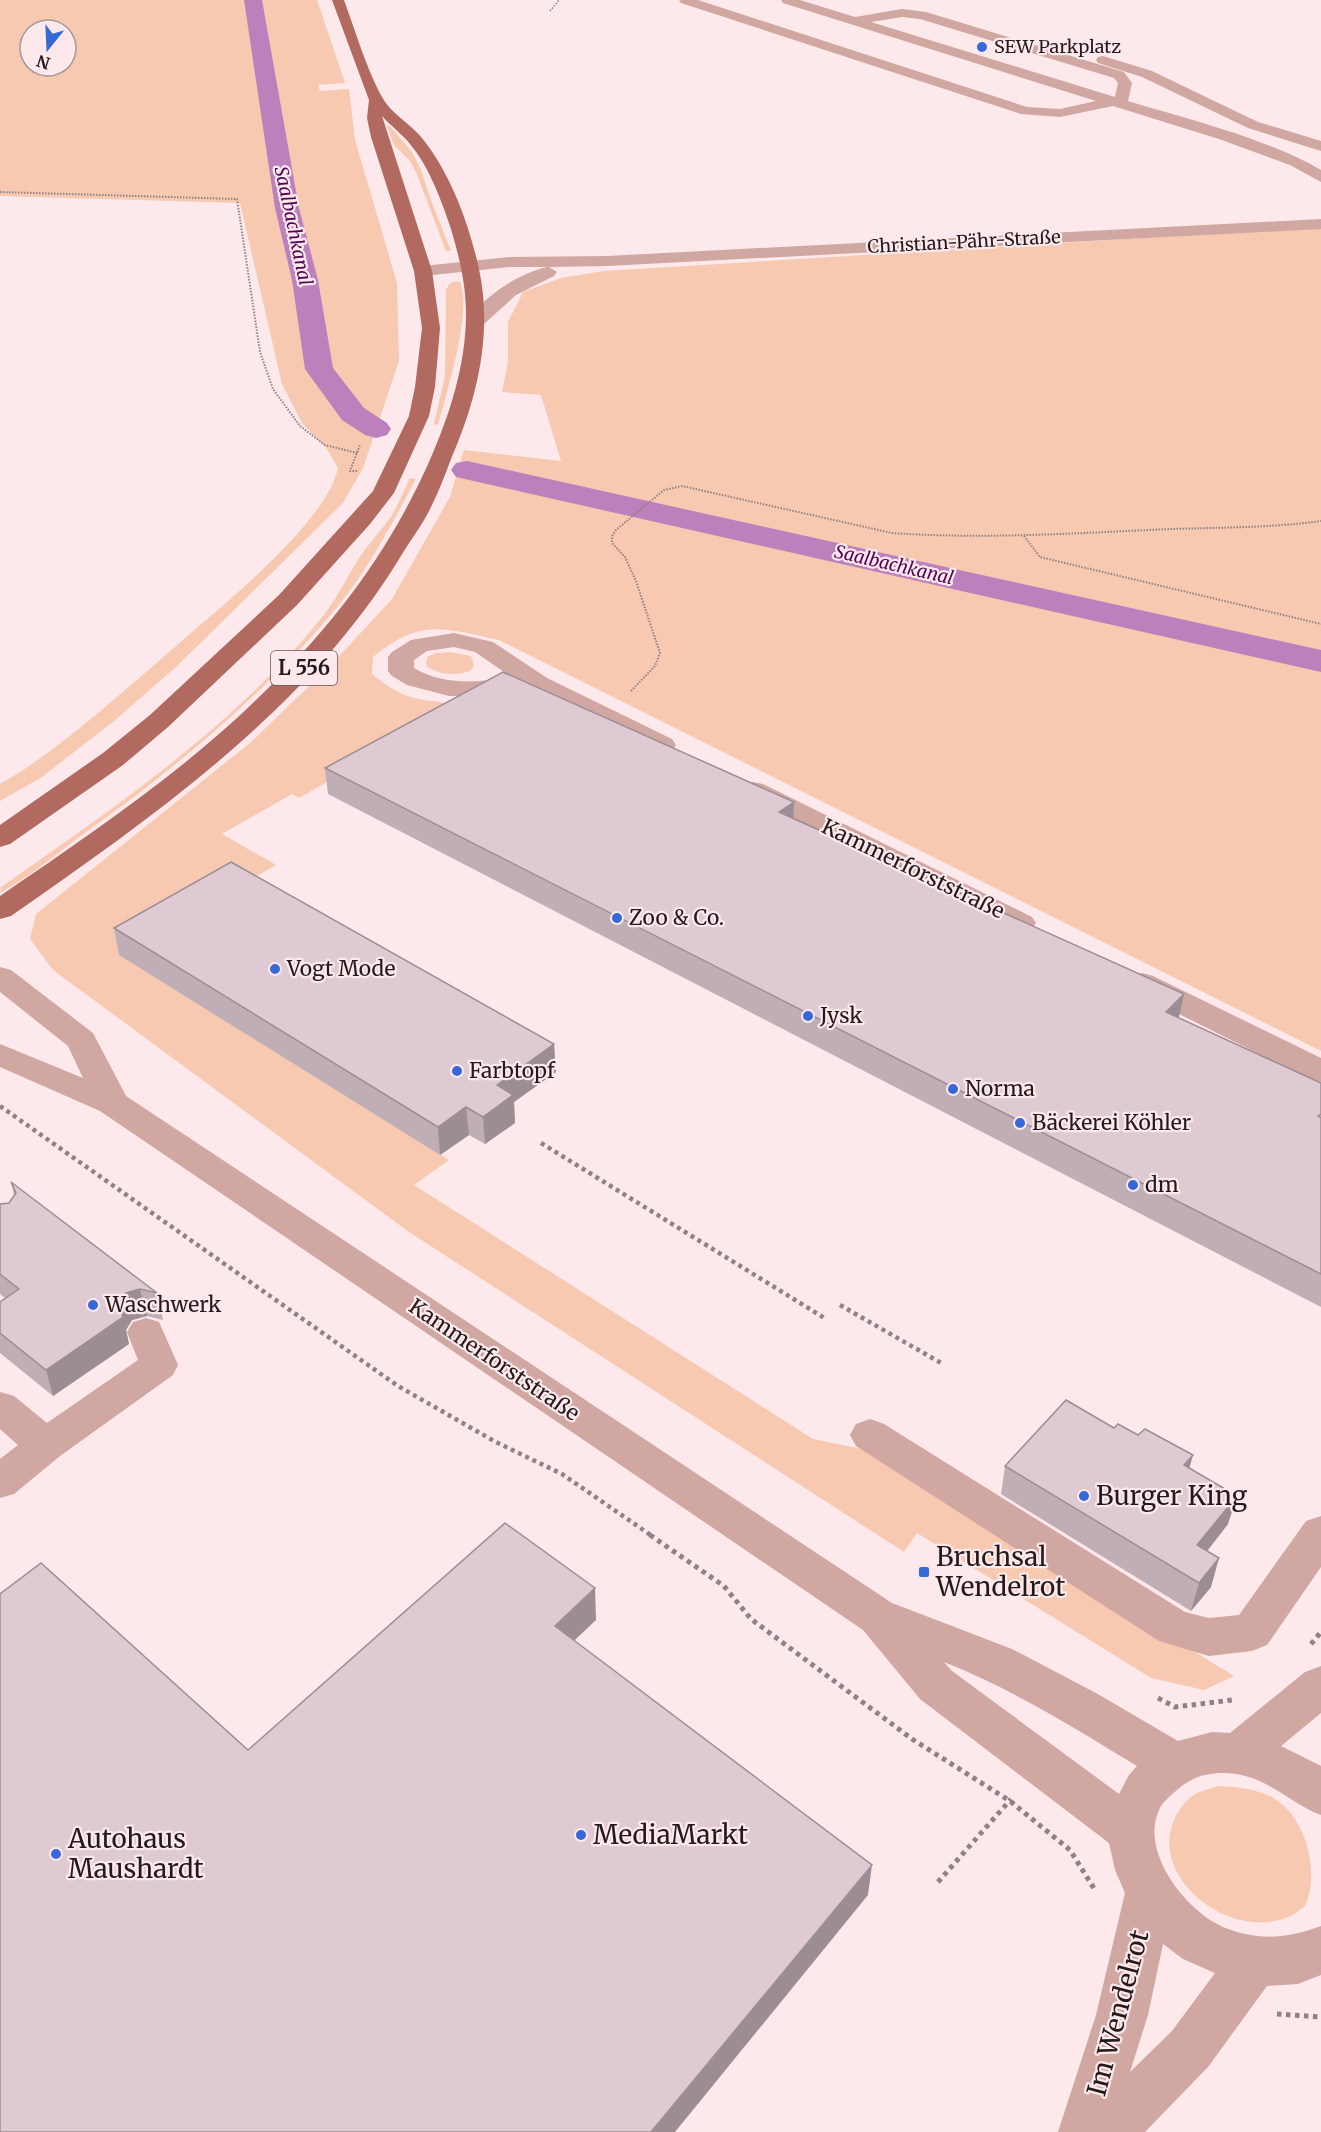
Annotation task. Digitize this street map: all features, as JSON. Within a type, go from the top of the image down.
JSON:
[{"type":"main road","points":[[338,0],[376,100],[390,117],[415,139],[431,162],[460,235],[470,270]]},
{"type":"main road","points":[[376,100],[374,118],[379,137],[423,271]]},
{"type":"main road","name":"L 556","points":[[0,909],[109,836],[228,741],[310,663],[360,602],[429,493],[467,391],[477,320],[470,270]]},
{"type":"main road","name":"L 556","points":[[0,838],[113,759],[159,721],[288,600],[383,493],[418,416],[425,387],[431,328],[423,271]]},
{"type":"main road","points":[[0,829],[36,814]]},
{"type":"street","points":[[686,0],[1026,111],[1060,113],[1122,100],[1125,83],[1119,75],[921,15],[902,13],[854,21]]},
{"type":"street","points":[[787,0],[1261,149],[1296,162],[1321,177]]},
{"type":"street","points":[[903,0],[1071,49],[1147,74],[1253,125],[1321,146]]},
{"type":"street","points":[[918,4],[954,10]]},
{"type":"street","points":[[1076,91],[1111,88],[1125,83]]},
{"type":"street","points":[[1292,225],[1321,215]]},
{"type":"street","name":"Christian-Pähr-Straße","points":[[423,271],[1321,224]]},
{"type":"street","points":[[460,235],[550,266]]},
{"type":"street","points":[[477,320],[494,301],[550,266]]},
{"type":"street","points":[[538,683],[682,755]]},
{"type":"street","name":"Kammerforststraße","points":[[725,776],[1044,934]]},
{"type":"street","points":[[1119,971],[1321,1071]]},
{"type":"street","points":[[0,976],[82,1040],[112,1103]]},
{"type":"street","name":"Kammerforststraße","points":[[0,1054],[112,1103],[877,1616],[996,1663],[1080,1707],[1174,1763]]},
{"type":"street","points":[[0,1482],[46,1445],[159,1365],[146,1332]]},
{"type":"street","points":[[0,1407],[46,1445]]},
{"type":"street","points":[[870,1435],[1174,1628],[1209,1637],[1252,1632],[1321,1533]]},
{"type":"street","name":"Kammerforststraße","points":[[877,1616],[936,1685],[1131,1831]]},
{"type":"street","points":[[1239,1753],[1321,1686]]},
{"type":"street","points":[[1316,1958],[1281,1963],[1254,1962],[1213,1950],[1176,1926],[1149,1893],[1135,1862],[1131,1831],[1135,1810],[1143,1791],[1157,1776],[1174,1763],[1204,1754],[1239,1753],[1263,1759],[1308,1782],[1321,1794]]},
{"type":"street","name":"Im Wendelrot","points":[[1085,2132],[1122,2015],[1149,1893]]},
{"type":"street","name":"Im Wendelrot","points":[[1108,2132],[1190,2049],[1254,1962]]},
{"type":"path","points":[[550,11],[559,0]]},
{"type":"path","points":[[0,192],[237,200],[260,352],[273,388],[300,426],[325,445],[357,453]]},
{"type":"path","points":[[350,471],[360,445]]},
{"type":"path","points":[[597,713],[636,688],[655,666],[660,653],[636,581],[624,557],[612,543],[612,536],[616,530],[664,490],[682,486],[892,533],[923,536],[1024,536],[1252,528],[1321,521]]},
{"type":"path","points":[[1024,536],[1040,557],[1321,624]]},
{"type":"path","points":[[0,1106],[398,1386],[494,1441],[562,1474],[724,1586],[751,1619],[912,1738],[1010,1801],[1070,1850],[1097,1894]]},
{"type":"path","points":[[541,1143],[826,1319]]},
{"type":"path","points":[[840,1305],[941,1363]]},
{"type":"path","points":[[938,1882],[1010,1801]]},
{"type":"path","points":[[1271,2013],[1321,2017]]},
{"type":"shaded area","points":[[0,0],[317,0],[345,83],[318,85],[320,91],[349,89],[355,140],[397,283],[399,361],[363,468],[343,503],[176,667],[114,721],[42,777],[0,801],[0,784],[45,755],[90,720],[243,588],[293,539],[330,490],[338,468],[327,449],[302,423],[282,384],[240,203],[0,196]]},
{"type":"shaded area","points":[[387,126],[390,126],[412,152],[451,251],[446,251],[416,172],[410,161],[394,145]]},
{"type":"shaded area","points":[[1321,227],[1321,1051],[499,640],[447,630],[419,631],[405,636],[373,657],[372,674],[403,694],[416,699],[445,703],[457,708],[299,798],[292,794],[222,834],[276,865],[120,955],[449,1160],[414,1185],[813,1439],[867,1450],[1234,1676],[1204,1690],[1151,1678],[917,1533],[904,1552],[409,1232],[53,970],[30,939],[36,914],[250,743],[331,665],[392,599],[450,497],[464,450],[561,461],[541,395],[502,392],[508,362],[508,322],[523,292],[561,278],[604,271]]},
{"type":"shaded area","points":[[459,281],[463,293],[461,329],[438,425],[434,424],[445,376],[446,290],[450,283]]},
{"type":"shaded area","points":[[410,478],[416,479],[360,576],[312,637],[283,667],[221,726],[155,781],[34,871],[0,893],[1,887],[172,763],[252,694],[289,656],[329,608],[364,551],[392,515]]},
{"type":"shaded area","points":[[450,652],[471,656],[474,666],[470,671],[453,674],[442,673],[426,666],[427,657],[436,653]]},
{"type":"shaded area","points":[[1218,1786],[1243,1788],[1267,1795],[1291,1814],[1300,1828],[1310,1860],[1310,1892],[1305,1906],[1282,1919],[1257,1922],[1232,1917],[1208,1906],[1189,1889],[1175,1868],[1169,1844],[1174,1820],[1189,1798]]},
{"type":"building","points":[[503,672],[794,802],[779,812],[1184,994],[1166,1012],[1321,1083],[1321,1114],[1318,1116],[1321,1118],[1321,1274],[325,768]]},
{"type":"building","points":[[231,862],[554,1044],[497,1085],[513,1095],[483,1117],[466,1107],[438,1127],[114,928]]},
{"type":"building","name":"Waschwerk","points":[[11,1182],[157,1293],[140,1289],[126,1293],[119,1304],[123,1317],[46,1370],[0,1333],[0,1302],[19,1289],[0,1274],[0,1204],[9,1203],[16,1193]]},
{"type":"building","points":[[1066,1400],[1114,1428],[1118,1424],[1138,1435],[1145,1429],[1193,1455],[1184,1465],[1237,1496],[1197,1545],[1219,1558],[1199,1583],[1005,1466]]},
{"type":"building","points":[[505,1523],[595,1588],[555,1626],[872,1865],[651,2132],[0,2132],[0,1594],[41,1563],[248,1750]]},
{"type":"waterway","name":"Saalbachkanal","points":[[253,0],[287,208],[305,280],[319,369],[353,414],[376,429]]},
{"type":"waterway","name":"Saalbachkanal","points":[[467,470],[1321,661]]},
{"type":"place","name":"SEW Parkplatz","points":[[982,47]]},
{"type":"place","name":"Zoo & Co.","points":[[617,918]]},
{"type":"place","name":"Vogt Mode","points":[[275,969]]},
{"type":"place","name":"Jysk","points":[[808,1016]]},
{"type":"place","name":"Farbtopf","points":[[457,1071]]},
{"type":"place","name":"Norma","points":[[953,1089]]},
{"type":"place","name":"Bäckerei Köhler","points":[[1020,1123]]},
{"type":"place","name":"dm","points":[[1133,1185]]},
{"type":"place","name":"Waschwerk","points":[[93,1305]]},
{"type":"place","name":"Burger King","points":[[1084,1496]]},
{"type":"place","name":"Bruchsal Wendelrot","points":[[924,1572]]},
{"type":"place","name":"MediaMarkt","points":[[581,1835]]},
{"type":"place","name":"Autohaus Maushardt","points":[[56,1854]]}]
